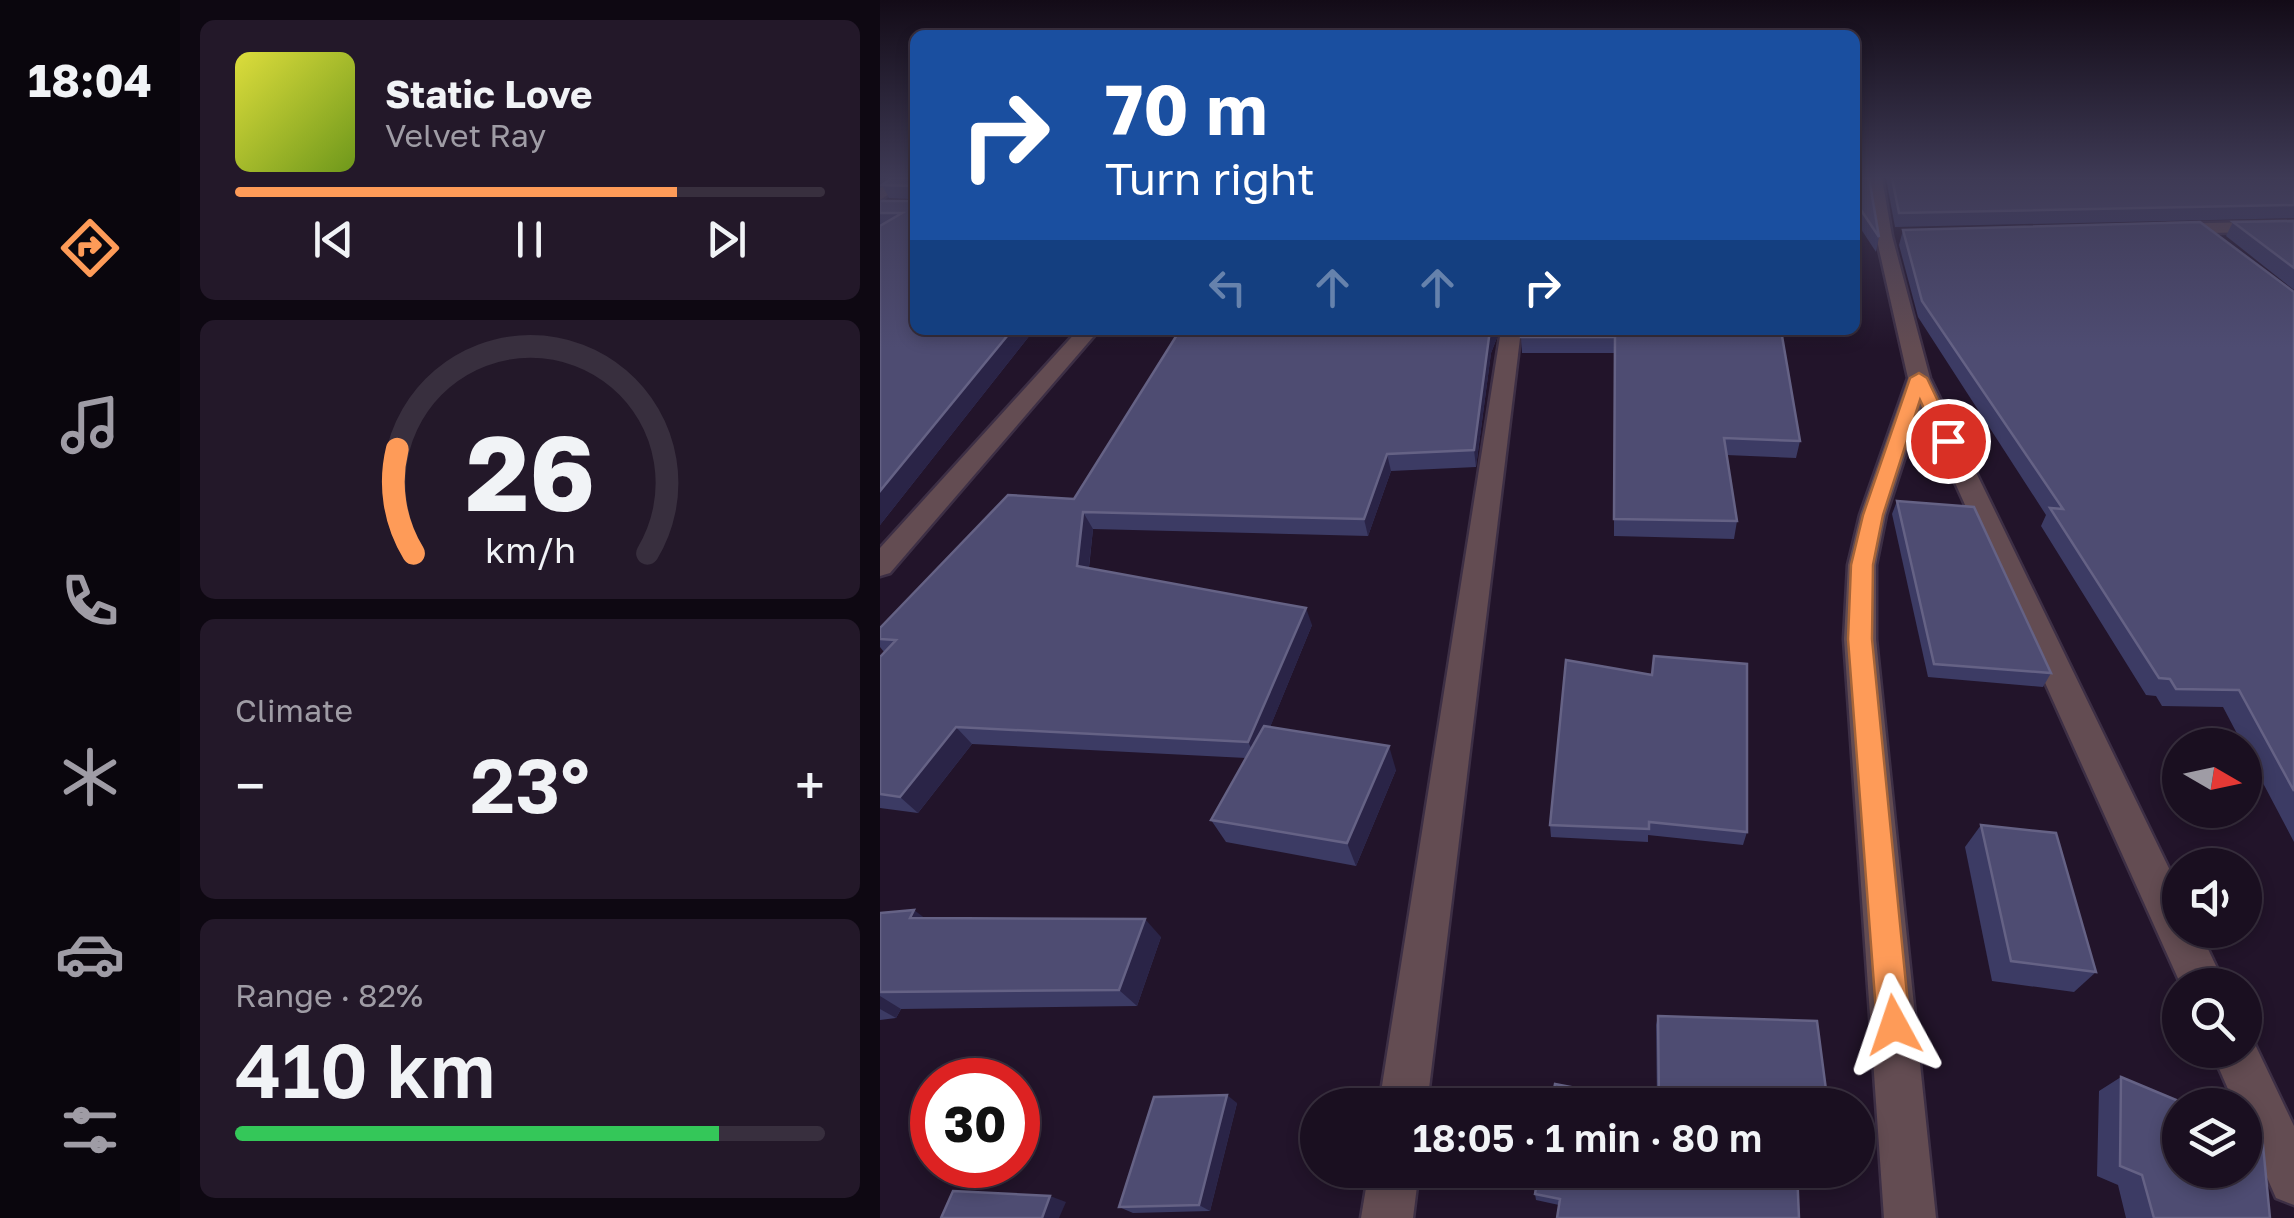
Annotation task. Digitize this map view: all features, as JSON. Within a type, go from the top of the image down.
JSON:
[{"type":"street","points":[[1885,235],[1919,378],[2195,968]]},
{"type":"street","points":[[2207,235],[2226,250]]},
{"type":"street","points":[[880,566],[1085,335]]},
{"type":"street","points":[[1405,1088],[1510,335]]},
{"type":"street","points":[[1910,1218],[1860,639],[1862,565],[1873,515],[1919,378]]},
{"type":"street","points":[[2242,1068],[2294,1180]]},
{"type":"street","points":[[1387,1218],[1391,1188]]},
{"type":"building","points":[[880,235],[910,235],[910,335],[1008,335],[880,491]]},
{"type":"building","points":[[1904,235],[2217,235],[2294,292],[2294,791],[2239,690],[2176,689],[2170,679],[2159,678],[2050,508],[2063,509],[1922,301]]},
{"type":"building","points":[[2250,235],[2294,235],[2294,268]]},
{"type":"building","points":[[1177,335],[1490,335],[1474,450],[1387,454],[1364,519],[1083,512],[1077,566],[1306,608],[1248,742],[956,727],[900,797],[880,794],[880,657],[896,640],[880,639],[880,628],[1008,495],[1074,499]]},
{"type":"building","points":[[1782,335],[1800,441],[1724,438],[1737,521],[1614,519],[1615,337],[1521,337]]},
{"type":"building","points":[[1897,501],[1974,507],[2051,673],[1934,664]]},
{"type":"building","points":[[1654,656],[1747,664],[1747,832],[1649,822],[1649,829],[1550,825],[1566,660],[1652,675]]},
{"type":"building","points":[[1264,726],[1389,746],[1347,843],[1211,820]]},
{"type":"building","points":[[1981,825],[2056,833],[2096,972],[2011,961]]},
{"type":"building","points":[[914,910],[910,918],[1145,919],[1119,990],[880,992],[880,913]]},
{"type":"building","points":[[1658,1016],[1817,1021],[1826,1088],[1659,1088]]},
{"type":"building","points":[[2121,1077],[2162,1094],[2162,1188],[2262,1188],[2262,1135],[2270,1218],[2154,1218],[2142,1175],[2120,1166]]},
{"type":"building","points":[[1227,1095],[1199,1205],[1119,1207],[1154,1097]]},
{"type":"building","points":[[1536,1188],[1798,1188],[1799,1218],[1557,1218],[1560,1199],[1535,1194]]},
{"type":"building","points":[[953,1191],[1050,1196],[1042,1218],[941,1218]]},
{"type":"route","points":[[1894,1025],[1860,639],[1862,565],[1873,515],[1919,378],[1948,441]]}]
